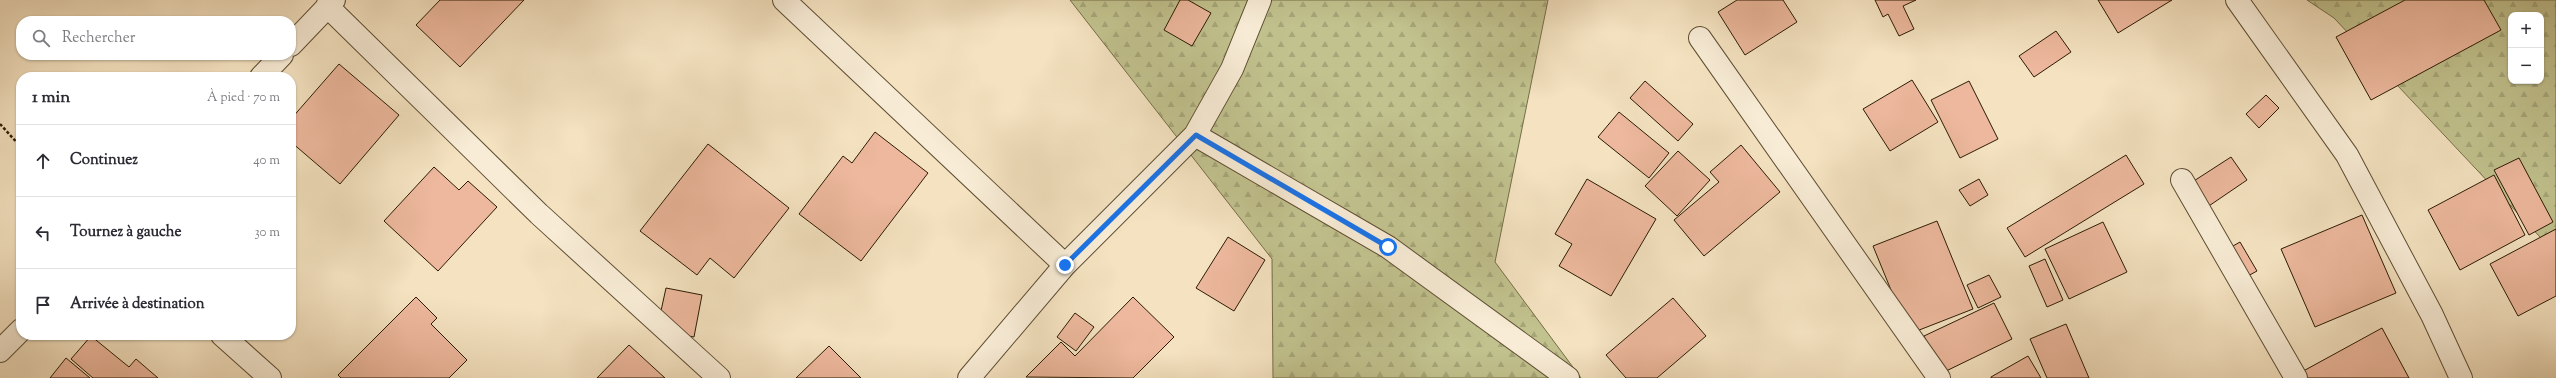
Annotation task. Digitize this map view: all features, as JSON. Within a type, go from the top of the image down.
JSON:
[{"type":"street","points":[[784,0],[1065,265]]},
{"type":"street","points":[[969,378],[1065,265],[1196,135],[1232,69],[1260,0]]},
{"type":"street","points":[[2237,0],[2347,154],[2432,315],[2461,378]]},
{"type":"street","points":[[296,40],[330,3],[539,214],[719,378]]},
{"type":"street","points":[[1700,38],[1939,378]]},
{"type":"street","points":[[267,72],[277,60]]},
{"type":"street","points":[[1196,135],[1388,247],[1568,378]]},
{"type":"street","points":[[2182,180],[2296,378]]},
{"type":"street","points":[[0,351],[16,335]]},
{"type":"street","points":[[228,340],[270,378]]},
{"type":"path","points":[[0,124],[16,142]]},
{"type":"green space","points":[[1070,0],[1548,0],[1495,262],[1581,378],[1273,378],[1272,259]]},
{"type":"green space","points":[[2307,0],[2556,0],[2556,254],[2334,18]]},
{"type":"building","points":[[440,0],[524,0],[460,67],[416,25]]},
{"type":"building","points":[[1180,0],[1188,0],[1211,13],[1192,46],[1164,30]]},
{"type":"building","points":[[1737,0],[1783,0],[1797,22],[1745,55],[1718,12]]},
{"type":"building","points":[[1875,0],[1916,0],[1903,6],[1914,29],[1899,36],[1888,14],[1883,17]]},
{"type":"building","points":[[2098,0],[2172,0],[2118,33]]},
{"type":"building","points":[[2405,0],[2484,0],[2501,30],[2371,100],[2336,37]]},
{"type":"building","points":[[2056,31],[2071,52],[2034,77],[2019,56]]},
{"type":"building","points":[[339,64],[399,115],[340,184],[296,146],[296,113]]},
{"type":"building","points":[[1912,80],[1938,122],[1890,151],[1863,109]]},
{"type":"building","points":[[1645,81],[1693,124],[1678,141],[1630,98]]},
{"type":"building","points":[[1969,81],[1998,139],[1960,158],[1931,100]]},
{"type":"building","points":[[2266,95],[2279,108],[2259,128],[2246,114]]},
{"type":"building","points":[[1619,112],[1669,153],[1649,178],[1598,137]]},
{"type":"building","points":[[875,132],[928,173],[861,261],[799,214],[843,156],[852,163]]},
{"type":"building","points":[[708,144],[789,208],[734,278],[710,258],[697,275],[640,231]]},
{"type":"building","points":[[1741,145],[1780,192],[1704,256],[1674,220],[1719,182],[1710,172]]},
{"type":"building","points":[[1678,151],[1710,180],[1677,216],[1645,186]]},
{"type":"building","points":[[2126,155],[2144,184],[2025,257],[2007,228]]},
{"type":"building","points":[[2231,157],[2247,180],[2200,212],[2183,188]]},
{"type":"building","points":[[2519,158],[2553,222],[2529,235],[2494,170]]},
{"type":"building","points":[[434,167],[459,190],[468,181],[497,207],[438,271],[384,221]]},
{"type":"building","points":[[2494,175],[2525,235],[2460,270],[2428,210]]},
{"type":"building","points":[[1587,179],[1656,219],[1611,296],[1559,266],[1572,244],[1555,234]]},
{"type":"building","points":[[1979,179],[1988,195],[1970,206],[1959,190]]},
{"type":"building","points":[[2362,215],[2396,293],[2315,327],[2281,249]]},
{"type":"building","points":[[1937,221],[1973,309],[1909,334],[1873,246]]},
{"type":"building","points":[[2103,222],[2127,272],[2069,299],[2045,249]]},
{"type":"building","points":[[2556,229],[2556,296],[2518,316],[2490,264]]},
{"type":"building","points":[[1228,237],[1265,260],[1234,311],[1196,288]]},
{"type":"building","points":[[2240,242],[2257,271],[2235,283],[2219,254]]},
{"type":"building","points":[[2045,259],[2063,300],[2047,307],[2029,266]]},
{"type":"building","points":[[1989,275],[2001,297],[1978,308],[1967,285]]},
{"type":"building","points":[[666,288],[702,295],[694,337],[671,333],[659,320]]},
{"type":"building","points":[[416,297],[437,318],[431,324],[467,360],[449,378],[341,378],[338,375]]},
{"type":"building","points":[[1133,297],[1174,337],[1133,378],[1026,377],[1061,342],[1075,356]]},
{"type":"building","points":[[1673,298],[1706,336],[1657,378],[1626,378],[1606,355]]},
{"type":"building","points":[[1994,303],[2012,339],[1942,373],[1924,336]]},
{"type":"building","points":[[1075,313],[1094,327],[1076,351],[1057,337]]},
{"type":"building","points":[[2066,324],[2089,378],[2047,378],[2030,339]]},
{"type":"building","points":[[2382,328],[2409,378],[2298,378],[2296,375]]},
{"type":"building","points":[[88,340],[96,340],[129,367],[136,359],[158,378],[93,378],[71,359]]},
{"type":"building","points":[[629,345],[665,378],[597,378]]},
{"type":"building","points":[[829,346],[861,378],[796,378]]},
{"type":"building","points":[[2028,356],[2041,378],[1991,378],[1991,377]]},
{"type":"building","points":[[66,358],[90,378],[50,378]]},
{"type":"route","points":[[1065,265],[1196,135],[1388,247]]}]
